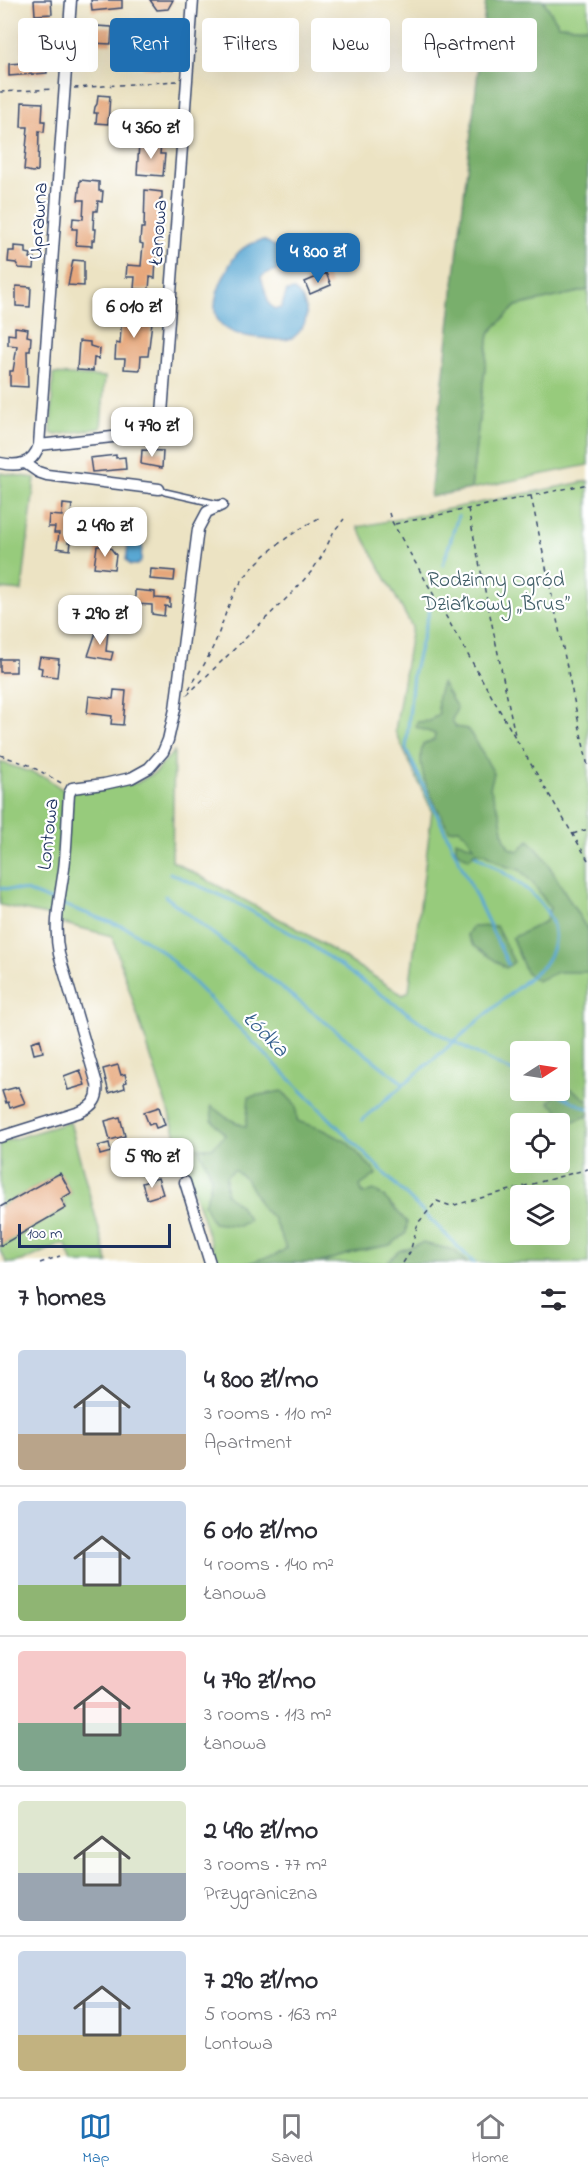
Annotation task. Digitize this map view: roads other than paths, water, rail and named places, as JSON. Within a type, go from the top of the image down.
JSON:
[{"type":"street","name":"Uprawna","points":[[39,445],[71,0]]},
{"type":"street","name":"Łanowa","points":[[39,445],[149,432],[161,427],[193,0]]},
{"type":"street","points":[[0,463],[14,465],[25,462],[35,454],[39,445]]},
{"type":"street","points":[[25,462],[38,472],[47,475],[159,489]]},
{"type":"street","name":"Lontowa","points":[[0,1137],[80,1112],[90,1107],[96,1099],[97,1084],[59,954],[56,933],[69,794],[72,788],[131,778],[149,768],[163,752],[175,710],[198,529],[207,512],[222,505]]},
{"type":"street","points":[[185,1182],[210,1263]]},
{"type":"lane","points":[[159,489],[222,505]]},
{"type":"water","points":[[263,240],[279,250],[290,265],[261,277],[269,304],[275,309],[281,308],[287,291],[294,290],[304,302],[305,323],[290,339],[246,336],[233,332],[218,320],[215,311],[219,287],[233,260],[244,247]]},
{"type":"water","points":[[118,518],[139,522],[138,524],[143,527],[141,561],[137,565],[130,565],[126,560],[128,546],[114,535],[111,528]]},
{"type":"waterway","points":[[443,565],[458,516]]},
{"type":"waterway","points":[[432,601],[413,674],[406,749],[508,964]]},
{"type":"waterway","points":[[362,1120],[543,966],[553,947],[554,930],[548,914],[538,900],[507,874],[475,855]]},
{"type":"waterway","points":[[170,873],[233,901],[308,943],[432,1030],[510,1071]]},
{"type":"waterway","name":"Łódka","points":[[0,888],[26,891],[55,902]]},
{"type":"waterway","points":[[165,896],[404,1084]]},
{"type":"waterway","name":"Łódka","points":[[61,904],[129,929],[163,952],[474,1263]]},
{"type":"waterway","points":[[570,1100],[588,1109]]},
{"type":"park label","name":"Rodzinny Ogród Działkowy „Brus”","points":[[496,591]]}]
